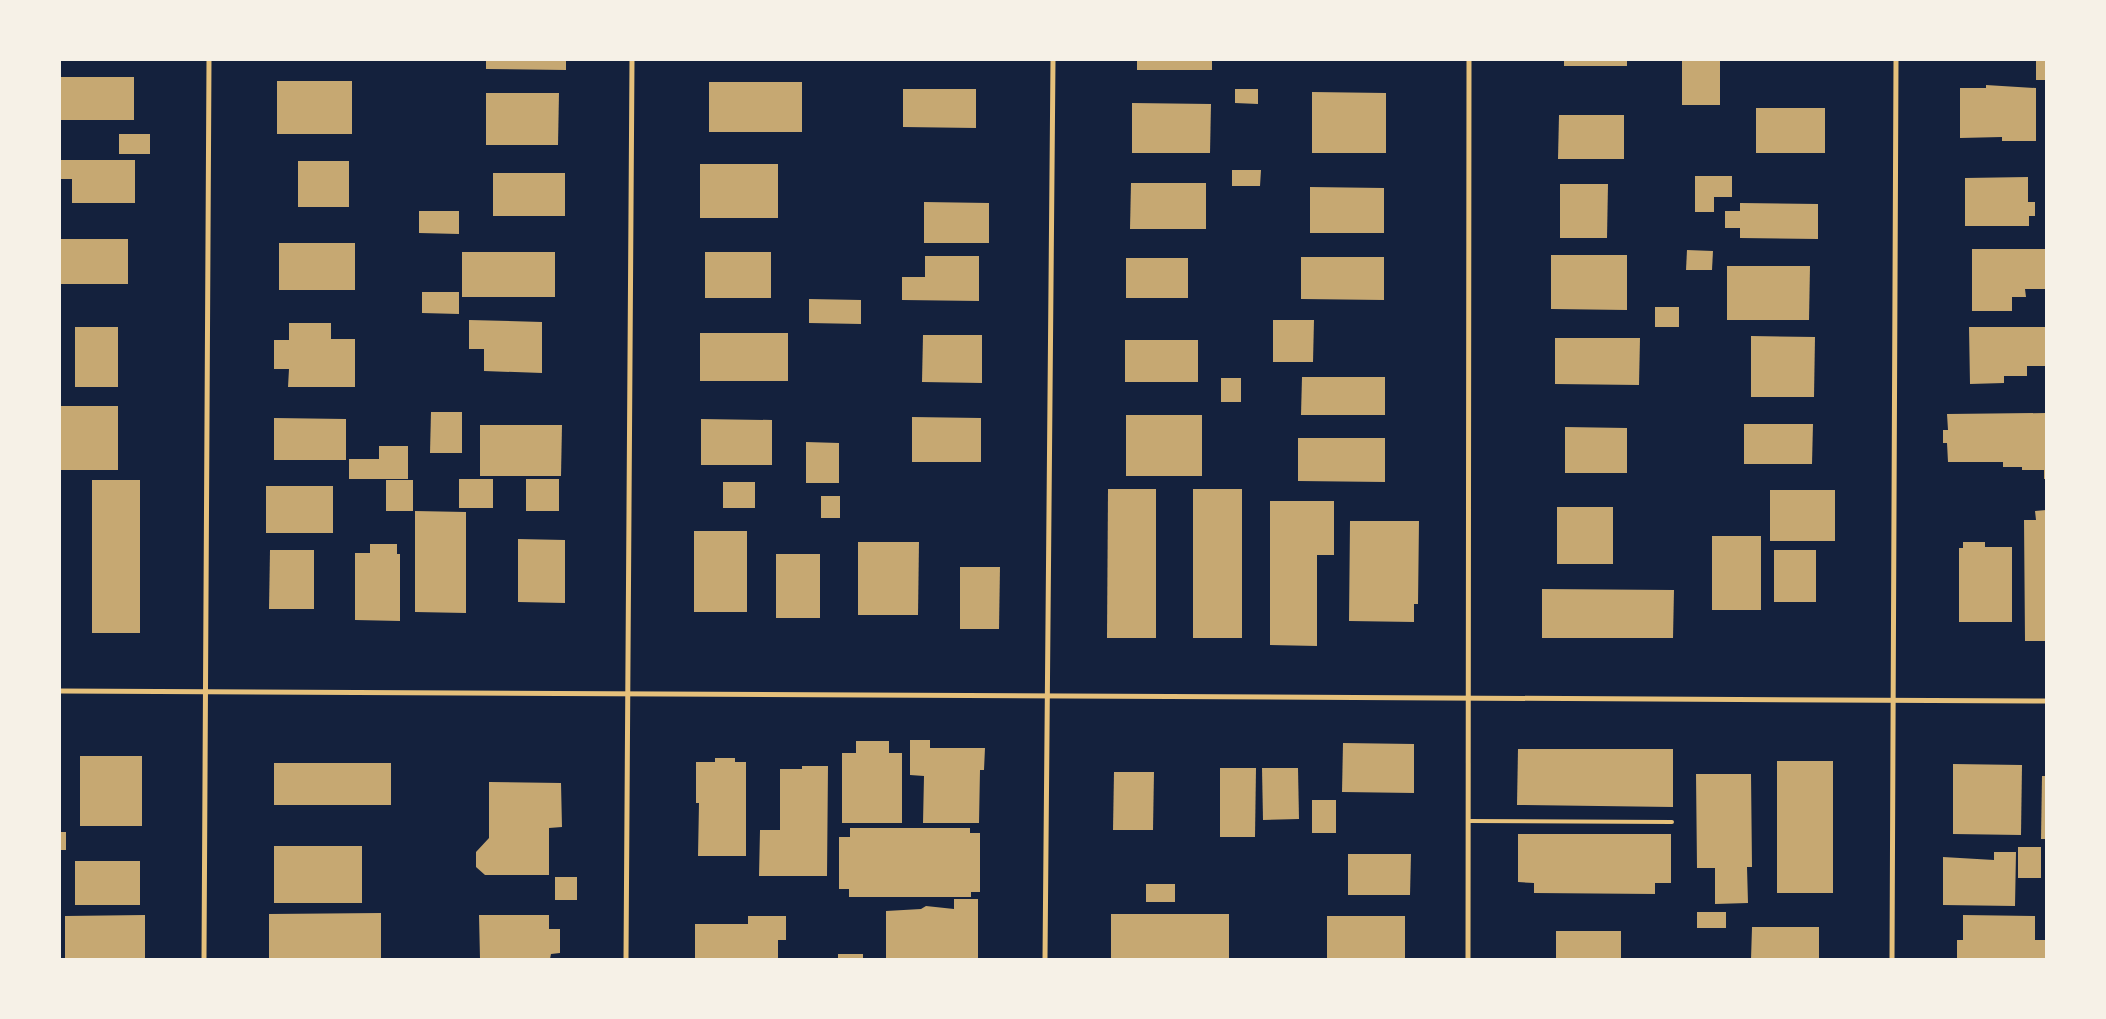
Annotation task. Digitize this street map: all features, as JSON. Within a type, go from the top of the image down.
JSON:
[{"type":"street","points":[[204,959],[207,691],[209,60]]},
{"type":"street","points":[[626,959],[632,60]]},
{"type":"street","points":[[1045,959],[1053,60]]},
{"type":"street","points":[[1468,959],[1469,60]]},
{"type":"street","points":[[1892,959],[1896,60]]},
{"type":"street","points":[[60,691],[2046,701]]},
{"type":"lane","points":[[1468,821],[1672,822]]},
{"type":"building","points":[[486,60],[566,60],[566,70],[486,69]]},
{"type":"building","points":[[1137,60],[1212,60],[1212,70],[1137,70]]},
{"type":"building","points":[[1564,60],[1627,60],[1627,66],[1564,66]]},
{"type":"building","points":[[1682,60],[1720,60],[1720,105],[1682,105]]},
{"type":"building","points":[[2036,60],[2046,60],[2046,80],[2036,80]]},
{"type":"building","points":[[60,77],[134,77],[134,120],[60,120]]},
{"type":"building","points":[[277,81],[352,81],[352,134],[277,134]]},
{"type":"building","points":[[709,82],[802,82],[802,132],[709,132]]},
{"type":"building","points":[[1986,85],[2036,88],[2036,141],[2002,141],[2002,137],[1960,138],[1960,88],[1986,88]]},
{"type":"building","points":[[903,89],[976,89],[976,128],[903,127]]},
{"type":"building","points":[[1235,89],[1258,89],[1258,104],[1235,103]]},
{"type":"building","points":[[1312,92],[1386,93],[1386,153],[1312,153]]},
{"type":"building","points":[[486,93],[559,93],[558,145],[486,145]]},
{"type":"building","points":[[1132,103],[1211,104],[1210,153],[1132,153]]},
{"type":"building","points":[[1756,108],[1825,108],[1825,153],[1756,153]]},
{"type":"building","points":[[1559,115],[1624,115],[1624,159],[1558,159]]},
{"type":"building","points":[[119,134],[150,134],[150,154],[119,154]]},
{"type":"building","points":[[60,160],[135,160],[135,203],[72,203],[72,179],[60,179]]},
{"type":"building","points":[[298,161],[349,161],[349,207],[298,207]]},
{"type":"building","points":[[700,164],[778,164],[778,218],[700,218]]},
{"type":"building","points":[[1232,170],[1261,170],[1260,186],[1232,186]]},
{"type":"building","points":[[493,173],[565,173],[565,216],[493,216]]},
{"type":"building","points":[[1695,176],[1732,176],[1732,197],[1714,197],[1714,212],[1695,212]]},
{"type":"building","points":[[2028,177],[2028,202],[2035,202],[2035,216],[2029,216],[2029,226],[1965,226],[1965,178]]},
{"type":"building","points":[[1131,183],[1206,183],[1206,229],[1130,229]]},
{"type":"building","points":[[1560,184],[1608,184],[1607,238],[1560,238]]},
{"type":"building","points":[[1310,187],[1384,188],[1384,233],[1310,233]]},
{"type":"building","points":[[924,202],[989,203],[989,243],[924,243]]},
{"type":"building","points":[[1740,203],[1818,204],[1818,239],[1740,238],[1740,228],[1725,228],[1725,211],[1740,211]]},
{"type":"building","points":[[419,211],[459,211],[459,234],[419,233]]},
{"type":"building","points":[[60,239],[128,239],[128,284],[60,284]]},
{"type":"building","points":[[279,243],[355,243],[355,290],[279,290]]},
{"type":"building","points":[[1972,249],[2046,249],[2046,289],[2025,289],[2026,297],[2012,297],[2012,311],[1972,311]]},
{"type":"building","points":[[1687,250],[1713,251],[1712,270],[1686,270]]},
{"type":"building","points":[[462,252],[555,252],[555,297],[462,297]]},
{"type":"building","points":[[705,252],[771,252],[771,298],[705,298]]},
{"type":"building","points":[[1551,255],[1627,255],[1627,310],[1551,309]]},
{"type":"building","points":[[925,256],[979,256],[979,301],[902,300],[902,277],[925,277]]},
{"type":"building","points":[[1301,257],[1384,257],[1384,300],[1301,299]]},
{"type":"building","points":[[1126,258],[1188,258],[1188,298],[1126,298]]},
{"type":"building","points":[[1727,266],[1810,266],[1809,320],[1727,320]]},
{"type":"building","points":[[422,292],[459,292],[459,314],[422,313]]},
{"type":"building","points":[[809,299],[861,300],[861,324],[809,323]]},
{"type":"building","points":[[1655,307],[1679,307],[1679,327],[1655,327]]},
{"type":"building","points":[[469,320],[542,322],[542,373],[484,371],[484,349],[469,349]]},
{"type":"building","points":[[1273,320],[1314,320],[1313,362],[1273,362]]},
{"type":"building","points":[[289,323],[331,323],[331,339],[355,339],[355,387],[288,387],[289,369],[274,369],[274,340],[289,340]]},
{"type":"building","points":[[75,327],[118,327],[118,387],[75,387]]},
{"type":"building","points":[[1969,327],[2046,327],[2046,366],[2027,366],[2027,376],[2004,376],[2004,383],[1970,384]]},
{"type":"building","points":[[700,333],[788,333],[788,381],[700,381]]},
{"type":"building","points":[[923,335],[982,335],[982,383],[922,382]]},
{"type":"building","points":[[1751,336],[1815,337],[1814,397],[1751,397]]},
{"type":"building","points":[[1555,338],[1640,338],[1639,385],[1555,384]]},
{"type":"building","points":[[1125,340],[1198,340],[1198,382],[1125,382]]},
{"type":"building","points":[[1302,377],[1385,377],[1385,415],[1301,415]]},
{"type":"building","points":[[1221,378],[1241,378],[1241,402],[1221,402]]},
{"type":"building","points":[[60,406],[118,406],[118,470],[60,470]]},
{"type":"building","points":[[431,412],[462,412],[462,453],[430,453]]},
{"type":"building","points":[[2046,413],[2046,479],[2044,479],[2044,470],[2022,470],[2022,467],[2003,467],[2003,462],[1948,462],[1947,443],[1943,443],[1943,430],[1948,430],[1947,414]]},
{"type":"building","points":[[1126,415],[1202,415],[1202,476],[1126,476]]},
{"type":"building","points":[[912,417],[981,418],[981,462],[912,462]]},
{"type":"building","points":[[274,418],[346,419],[346,460],[274,460]]},
{"type":"building","points":[[701,419],[772,420],[772,465],[701,465]]},
{"type":"building","points":[[1744,424],[1813,424],[1812,464],[1744,464]]},
{"type":"building","points":[[480,425],[562,425],[561,476],[480,476]]},
{"type":"building","points":[[1565,427],[1627,428],[1627,473],[1565,473]]},
{"type":"building","points":[[1298,438],[1385,438],[1385,482],[1298,481]]},
{"type":"building","points":[[806,442],[839,443],[839,483],[806,483]]},
{"type":"building","points":[[379,446],[408,446],[408,479],[349,479],[349,459],[379,459]]},
{"type":"building","points":[[459,479],[493,479],[493,508],[459,508]]},
{"type":"building","points":[[526,479],[559,479],[559,511],[526,511]]},
{"type":"building","points":[[92,480],[140,480],[140,633],[92,633]]},
{"type":"building","points":[[386,480],[413,480],[413,511],[386,511]]},
{"type":"building","points":[[723,482],[755,482],[755,508],[723,508]]},
{"type":"building","points":[[266,486],[333,486],[333,533],[266,533]]},
{"type":"building","points":[[1108,489],[1156,489],[1156,638],[1107,638]]},
{"type":"building","points":[[1193,489],[1242,489],[1242,638],[1193,638]]},
{"type":"building","points":[[1770,490],[1835,490],[1835,541],[1770,541]]},
{"type":"building","points":[[821,496],[840,496],[840,518],[821,518]]},
{"type":"building","points":[[1270,501],[1334,501],[1334,555],[1317,555],[1317,646],[1270,645]]},
{"type":"building","points":[[1557,507],[1613,507],[1613,564],[1557,564]]},
{"type":"building","points":[[2046,510],[2046,641],[2025,641],[2024,520],[2036,520],[2035,511]]},
{"type":"building","points":[[415,511],[466,512],[466,613],[415,612]]},
{"type":"building","points":[[1350,521],[1419,521],[1418,604],[1414,604],[1414,622],[1349,621]]},
{"type":"building","points":[[694,531],[747,531],[747,612],[694,612]]},
{"type":"building","points":[[1712,536],[1761,536],[1761,610],[1712,610]]},
{"type":"building","points":[[518,539],[565,540],[565,603],[518,602]]},
{"type":"building","points":[[858,542],[919,542],[918,615],[858,615]]},
{"type":"building","points":[[1963,542],[1985,542],[1985,547],[2012,547],[2012,622],[1959,622],[1959,548],[1963,548]]},
{"type":"building","points":[[370,544],[397,544],[397,554],[400,554],[400,621],[355,620],[355,553],[370,553]]},
{"type":"building","points":[[270,550],[314,550],[314,609],[269,609]]},
{"type":"building","points":[[1774,550],[1816,550],[1816,602],[1774,602]]},
{"type":"building","points":[[776,554],[820,554],[820,618],[776,618]]},
{"type":"building","points":[[960,567],[1000,567],[999,629],[960,629]]},
{"type":"building","points":[[1542,589],[1674,590],[1673,638],[1542,638]]},
{"type":"building","points":[[910,740],[930,740],[930,748],[985,748],[984,770],[980,770],[979,823],[923,823],[924,776],[910,775]]},
{"type":"building","points":[[856,741],[889,741],[889,753],[902,753],[902,823],[842,823],[842,753],[856,753]]},
{"type":"building","points":[[1343,743],[1414,744],[1414,793],[1342,792]]},
{"type":"building","points":[[1518,749],[1673,749],[1673,807],[1517,805]]},
{"type":"building","points":[[80,756],[142,756],[142,826],[80,826]]},
{"type":"building","points":[[715,758],[735,758],[735,762],[746,762],[746,856],[698,856],[699,803],[696,803],[696,762],[715,762]]},
{"type":"building","points":[[1777,761],[1833,761],[1833,893],[1777,893]]},
{"type":"building","points":[[274,763],[391,763],[391,805],[274,805]]},
{"type":"building","points":[[1953,764],[2022,765],[2021,835],[1953,834]]},
{"type":"building","points":[[802,766],[828,766],[827,876],[759,876],[760,830],[780,830],[780,769],[802,769]]},
{"type":"building","points":[[1220,768],[1256,768],[1255,837],[1220,837]]},
{"type":"building","points":[[1262,768],[1298,768],[1299,819],[1263,820]]},
{"type":"building","points":[[1114,772],[1154,772],[1153,830],[1113,830]]},
{"type":"building","points":[[1696,774],[1751,774],[1752,867],[1747,867],[1748,903],[1715,904],[1715,868],[1697,868]]},
{"type":"building","points":[[2042,776],[2046,776],[2046,839],[2041,839]]},
{"type":"building","points":[[489,782],[561,783],[562,827],[549,828],[549,875],[485,875],[476,867],[476,852],[489,838]]},
{"type":"building","points":[[1312,800],[1336,800],[1336,833],[1312,833]]},
{"type":"building","points":[[850,828],[970,828],[970,833],[980,833],[980,892],[971,892],[971,897],[849,897],[849,889],[839,889],[839,837],[850,837]]},
{"type":"building","points":[[60,832],[66,832],[66,850],[60,850]]},
{"type":"building","points":[[1518,834],[1671,834],[1671,883],[1655,883],[1655,894],[1534,893],[1534,883],[1518,882]]},
{"type":"building","points":[[274,846],[362,846],[362,903],[274,903]]},
{"type":"building","points":[[2018,847],[2041,847],[2041,878],[2018,878]]},
{"type":"building","points":[[1994,852],[2016,852],[2015,906],[1943,905],[1943,857],[1994,860]]},
{"type":"building","points":[[1348,854],[1411,854],[1410,895],[1348,895]]},
{"type":"building","points":[[75,861],[140,861],[140,905],[75,905]]},
{"type":"building","points":[[555,877],[577,877],[577,900],[555,900]]},
{"type":"building","points":[[1146,884],[1175,884],[1175,902],[1146,902]]},
{"type":"building","points":[[954,899],[978,899],[978,959],[886,959],[886,911],[921,909],[926,906],[954,909]]},
{"type":"building","points":[[1697,912],[1726,912],[1726,928],[1697,928]]},
{"type":"building","points":[[381,913],[381,959],[269,959],[269,914]]},
{"type":"building","points":[[1111,914],[1229,914],[1229,959],[1111,959]]},
{"type":"building","points":[[145,915],[145,959],[65,959],[65,916]]},
{"type":"building","points":[[479,915],[549,915],[549,929],[560,929],[560,953],[551,954],[550,959],[480,959]]},
{"type":"building","points":[[1963,915],[2035,916],[2035,940],[2046,940],[2046,958],[1957,959],[1957,940],[1963,940]]},
{"type":"building","points":[[748,916],[786,916],[786,940],[778,940],[778,959],[695,959],[695,924],[748,924]]},
{"type":"building","points":[[1327,916],[1405,916],[1405,959],[1327,959]]},
{"type":"building","points":[[1752,927],[1819,927],[1819,959],[1751,959]]},
{"type":"building","points":[[1556,931],[1621,931],[1621,959],[1556,959]]},
{"type":"building","points":[[838,954],[863,954],[863,959],[838,959]]}]
